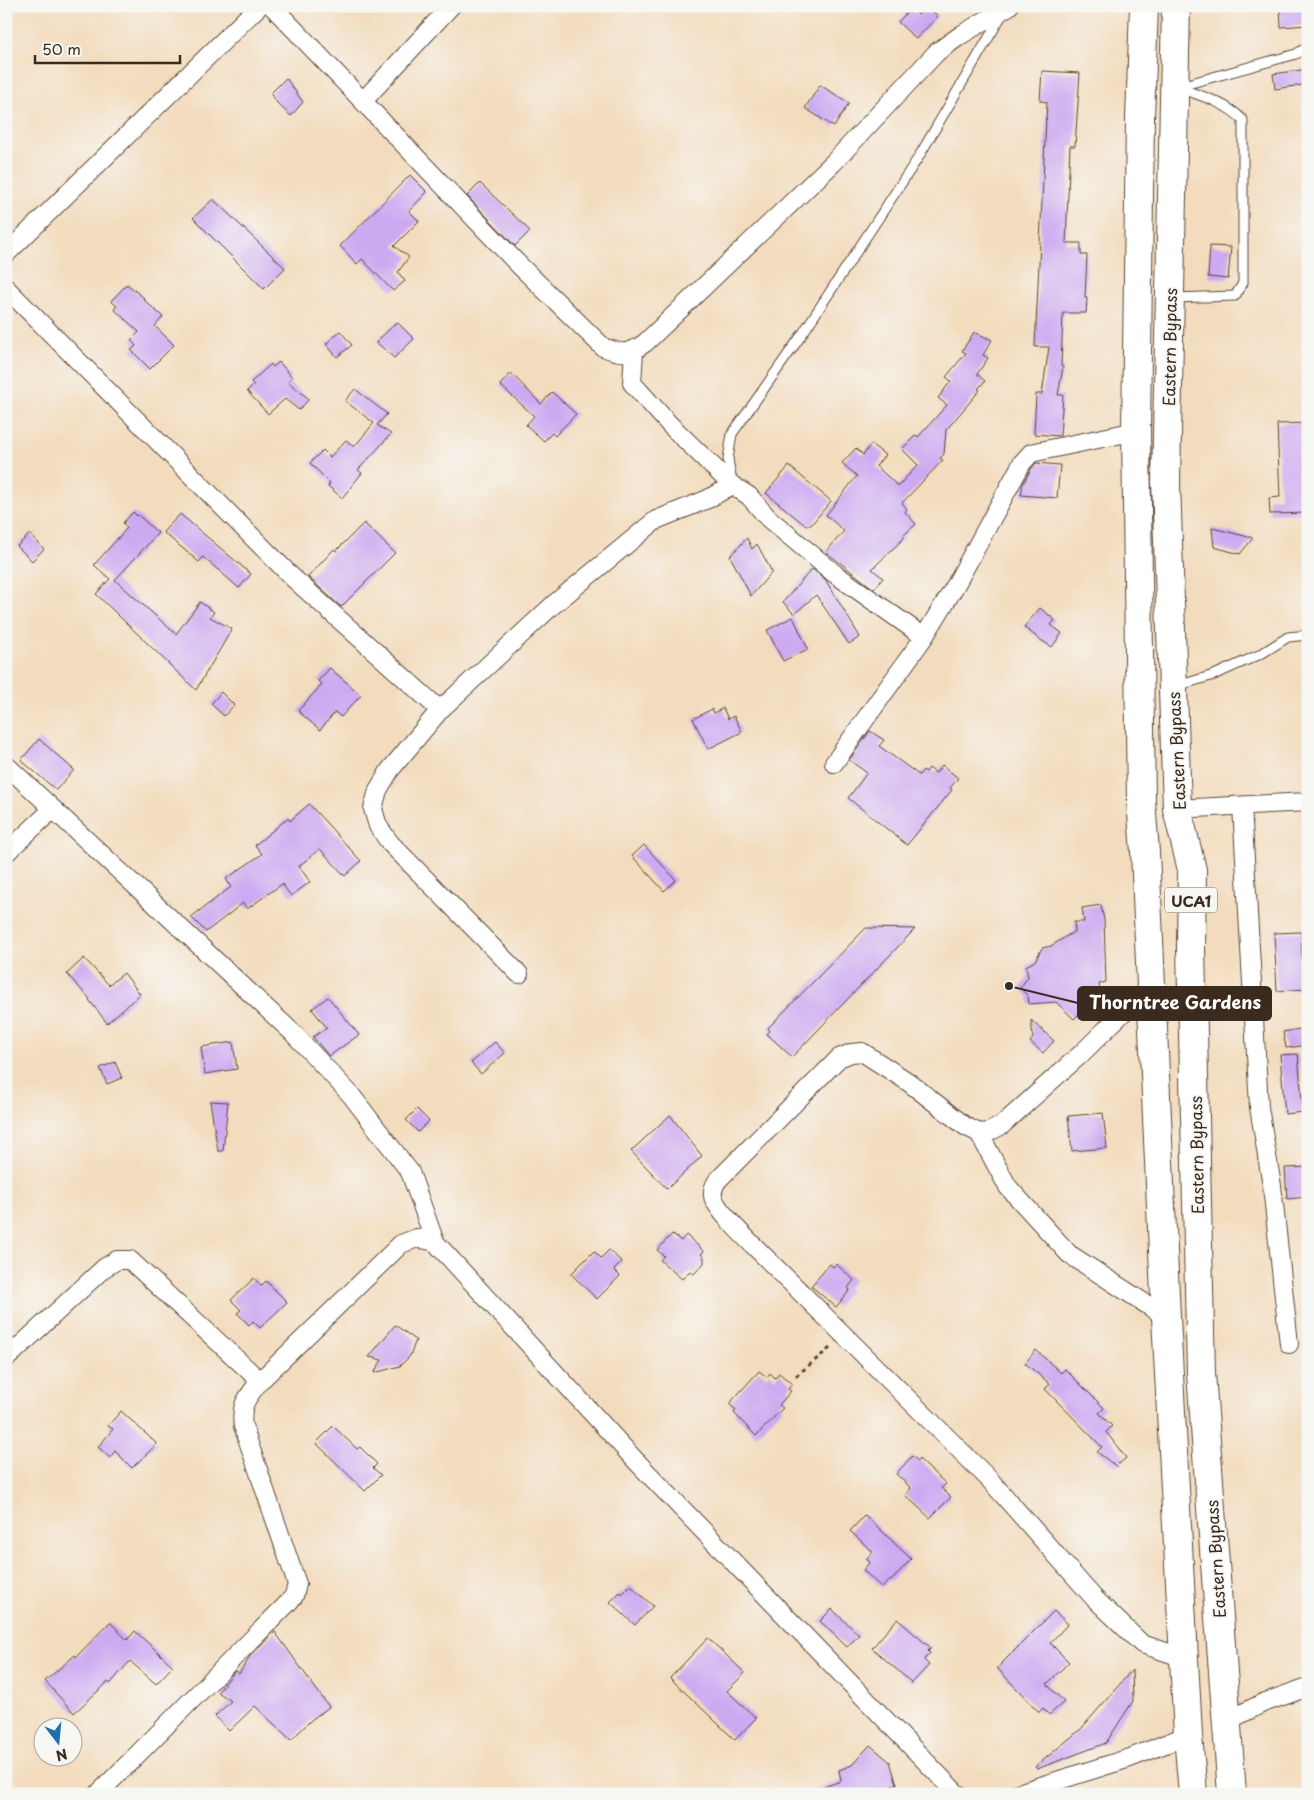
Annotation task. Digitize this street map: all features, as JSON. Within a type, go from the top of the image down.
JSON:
[{"type":"main road","name":"Eastern Bypass","points":[[1144,6],[1140,119],[1136,432],[1141,801],[1152,984],[1166,1317],[1188,1735],[1193,1794]]},
{"type":"main road","name":"Eastern Bypass","points":[[1176,6],[1176,87],[1166,482],[1178,810],[1192,870],[1192,958],[1201,1373],[1232,1794]]},
{"type":"street","points":[[6,254],[259,6]]},
{"type":"street","points":[[272,6],[517,263],[603,346],[619,353],[634,351],[645,344],[833,163],[937,52],[1008,7]]},
{"type":"street","points":[[363,102],[451,6]]},
{"type":"street","points":[[6,288],[293,578],[440,710]]},
{"type":"street","points":[[634,351],[632,384],[670,425],[732,485],[749,496],[768,518],[835,574],[924,637]]},
{"type":"street","points":[[834,763],[924,637],[954,588],[1022,463],[1031,453],[1136,432]]},
{"type":"street","points":[[519,974],[390,843],[378,826],[373,809],[378,790],[390,770],[440,710],[553,605],[656,520],[708,499],[732,485]]},
{"type":"street","points":[[6,765],[293,1033],[351,1095],[410,1172],[435,1242],[636,1461],[957,1794]]},
{"type":"street","points":[[1178,810],[1308,802]]},
{"type":"street","points":[[1242,806],[1259,1107],[1272,1186],[1289,1344]]},
{"type":"street","points":[[6,853],[53,809]]},
{"type":"street","points":[[1152,984],[1081,1054],[1002,1126],[989,1132],[979,1133],[964,1126],[907,1081],[862,1052],[851,1052],[839,1058],[717,1181],[713,1188],[713,1198],[729,1221],[989,1479],[1094,1598],[1142,1644],[1184,1658]]},
{"type":"street","points":[[979,1133],[1008,1187],[1069,1254],[1166,1317]]},
{"type":"street","points":[[100,1792],[294,1596],[297,1584],[243,1426],[241,1412],[245,1400],[260,1381],[400,1244],[417,1238],[435,1242]]},
{"type":"street","points":[[6,1359],[104,1268],[117,1260],[130,1260],[260,1381]]},
{"type":"street","points":[[1227,1721],[1263,1703],[1308,1687]]},
{"type":"street","points":[[1015,1794],[1130,1758],[1188,1735]]},
{"type":"lane","points":[[732,485],[728,459],[732,434],[801,336],[918,158],[1008,7]]},
{"type":"lane","points":[[1176,87],[1296,54],[1308,47]]},
{"type":"lane","points":[[1171,298],[1235,296],[1243,283],[1243,120],[1233,110],[1218,102],[1176,87]]},
{"type":"lane","points":[[1173,687],[1214,675],[1262,654],[1288,637],[1308,635]]},
{"type":"path","points":[[796,1376],[844,1336]]},
{"type":"building","points":[[926,6],[938,16],[916,39],[898,22],[911,8],[918,15]]},
{"type":"building","points":[[1280,6],[1308,6],[1308,25],[1281,27]]},
{"type":"building","points":[[1308,69],[1308,84],[1275,89],[1273,74]]},
{"type":"building","points":[[1042,71],[1080,73],[1075,146],[1070,146],[1066,243],[1081,243],[1081,255],[1087,255],[1085,298],[1087,298],[1086,313],[1063,313],[1061,366],[1063,367],[1058,395],[1063,395],[1060,436],[1034,434],[1036,394],[1042,394],[1049,347],[1035,347],[1047,102],[1040,101]]},
{"type":"building","points":[[286,78],[303,102],[291,116],[277,103],[271,93]]},
{"type":"building","points":[[820,85],[849,103],[834,127],[805,108]]},
{"type":"building","points":[[410,175],[427,192],[409,211],[419,221],[394,246],[409,257],[398,272],[405,281],[393,291],[362,259],[357,264],[340,246]]},
{"type":"building","points":[[480,183],[530,231],[515,246],[467,196]]},
{"type":"building","points":[[213,199],[285,268],[264,289],[193,218]]},
{"type":"building","points":[[1210,246],[1231,247],[1228,279],[1208,277]]},
{"type":"building","points":[[127,284],[163,317],[155,326],[174,345],[150,369],[131,350],[136,346],[131,340],[139,332],[114,309],[117,306],[111,301]]},
{"type":"building","points":[[397,322],[414,339],[394,358],[376,342]]},
{"type":"building","points":[[340,331],[352,345],[337,357],[326,344]]},
{"type":"building","points":[[974,332],[992,340],[983,355],[988,358],[977,374],[985,381],[978,389],[980,390],[946,429],[944,454],[940,458],[943,460],[902,503],[907,509],[905,512],[916,524],[872,569],[883,578],[874,589],[826,552],[844,531],[826,515],[857,476],[842,463],[856,448],[863,455],[871,444],[885,455],[876,466],[898,486],[918,465],[902,449],[916,435],[918,437],[947,405],[938,398],[951,381],[946,377],[966,353],[962,351]]},
{"type":"building","points":[[279,362],[292,377],[288,382],[309,399],[299,410],[285,399],[268,414],[247,391],[254,385],[251,382],[271,364],[273,367]]},
{"type":"building","points":[[511,373],[541,404],[552,392],[576,414],[555,436],[552,433],[544,441],[526,425],[534,416],[500,385]]},
{"type":"building","points":[[355,389],[387,414],[377,425],[391,434],[358,470],[362,473],[342,498],[328,486],[330,483],[310,463],[323,450],[330,457],[346,440],[354,447],[374,423],[345,401]]},
{"type":"building","points":[[1308,423],[1308,513],[1270,514],[1269,498],[1280,497],[1277,424]]},
{"type":"building","points":[[1036,463],[1060,465],[1057,498],[1021,495],[1023,484]]},
{"type":"building","points":[[789,466],[831,501],[811,525],[805,525],[766,493]]},
{"type":"building","points":[[133,512],[158,533],[115,580],[176,634],[200,602],[214,612],[210,617],[232,629],[196,690],[96,594],[110,579],[94,565],[127,528],[123,523]]},
{"type":"building","points":[[180,514],[251,574],[239,588],[203,557],[199,562],[163,532]]},
{"type":"building","points":[[364,523],[395,553],[341,607],[308,577],[334,549],[336,551]]},
{"type":"building","points":[[1212,528],[1253,538],[1240,554],[1214,547]]},
{"type":"building","points":[[30,534],[44,549],[32,561],[17,546]]},
{"type":"building","points":[[747,538],[752,549],[757,544],[772,572],[751,596],[730,556]]},
{"type":"building","points":[[812,569],[825,579],[860,637],[849,644],[816,595],[794,614],[783,602]]},
{"type":"building","points":[[1040,608],[1055,620],[1051,625],[1062,633],[1052,647],[1024,627]]},
{"type":"building","points":[[793,617],[808,649],[783,661],[767,630]]},
{"type":"building","points":[[330,668],[361,695],[341,717],[335,712],[320,730],[298,711],[322,684],[318,681]]},
{"type":"building","points":[[221,692],[234,705],[224,716],[211,704]]},
{"type":"building","points":[[723,708],[728,719],[734,716],[742,732],[708,749],[693,719],[712,709],[714,713]]},
{"type":"building","points":[[870,731],[884,740],[879,746],[919,775],[923,770],[926,772],[929,768],[936,773],[942,765],[958,778],[950,788],[952,790],[907,845],[848,798],[867,773],[849,760]]},
{"type":"building","points":[[39,739],[74,770],[56,790],[21,760]]},
{"type":"building","points":[[309,804],[361,861],[345,876],[320,849],[299,866],[310,882],[291,896],[282,884],[247,909],[243,903],[206,932],[191,917],[231,887],[226,879],[262,854],[255,845],[288,818],[290,821]]},
{"type":"building","points":[[644,845],[676,880],[664,891],[632,856]]},
{"type":"building","points":[[1101,905],[1104,920],[1106,982],[1099,984],[1100,993],[1074,1019],[1056,1002],[1029,1004],[1028,996],[1020,988],[1028,977],[1026,966],[1035,961],[1042,948],[1051,946],[1075,931],[1074,922],[1084,922],[1082,908]]},
{"type":"building","points":[[866,928],[915,929],[792,1057],[767,1034],[770,1031],[768,1028]]},
{"type":"building","points":[[1301,932],[1302,961],[1304,961],[1306,989],[1277,991],[1274,933]]},
{"type":"building","points":[[84,958],[109,985],[124,973],[140,994],[107,1023],[90,999],[67,974]]},
{"type":"building","points":[[328,997],[359,1035],[329,1056],[313,1037],[327,1028],[312,1009]]},
{"type":"building","points":[[1031,1020],[1054,1041],[1043,1053],[1030,1042],[1033,1038]]},
{"type":"building","points":[[1305,1028],[1308,1045],[1286,1048],[1283,1032]]},
{"type":"building","points":[[233,1042],[237,1069],[205,1074],[201,1047]]},
{"type":"building","points":[[495,1042],[505,1053],[481,1074],[471,1063]]},
{"type":"building","points":[[1298,1054],[1303,1112],[1285,1114],[1280,1055]]},
{"type":"building","points":[[115,1062],[122,1078],[107,1084],[100,1068]]},
{"type":"building","points":[[210,1101],[228,1102],[223,1151],[218,1151]]},
{"type":"building","points":[[417,1109],[429,1121],[418,1132],[406,1120]]},
{"type":"building","points":[[1103,1113],[1107,1148],[1072,1151],[1068,1116]]},
{"type":"building","points":[[670,1115],[702,1156],[667,1189],[631,1151]]},
{"type":"building","points":[[1308,1167],[1308,1197],[1287,1199],[1285,1168]]},
{"type":"building","points":[[672,1234],[681,1241],[686,1235],[704,1251],[701,1254],[704,1257],[704,1263],[694,1274],[690,1271],[682,1279],[660,1260],[664,1256],[657,1250]]},
{"type":"building","points":[[609,1250],[622,1262],[614,1270],[620,1276],[597,1299],[571,1274],[594,1251],[601,1258]]},
{"type":"building","points":[[830,1264],[833,1267],[836,1264],[854,1280],[848,1288],[850,1290],[836,1307],[811,1286]]},
{"type":"building","points":[[254,1278],[261,1286],[266,1281],[287,1302],[260,1328],[253,1321],[249,1325],[237,1313],[241,1310],[231,1300]]},
{"type":"building","points":[[395,1325],[416,1340],[410,1356],[400,1366],[374,1373],[382,1360],[369,1357]]},
{"type":"building","points":[[1036,1350],[1061,1373],[1065,1369],[1104,1408],[1099,1413],[1112,1426],[1106,1432],[1126,1458],[1118,1463],[1117,1467],[1097,1452],[1102,1447],[1045,1389],[1050,1384],[1025,1363]]},
{"type":"building","points":[[759,1371],[767,1377],[770,1373],[775,1378],[779,1373],[792,1384],[788,1389],[791,1391],[779,1405],[783,1408],[756,1436],[734,1413],[736,1410],[729,1404]]},
{"type":"building","points":[[121,1411],[157,1444],[132,1468],[115,1451],[110,1458],[98,1447],[113,1429],[108,1426]]},
{"type":"building","points":[[333,1426],[357,1449],[360,1447],[377,1464],[373,1468],[381,1475],[365,1491],[316,1443]]},
{"type":"building","points":[[912,1456],[918,1461],[919,1459],[946,1484],[941,1488],[951,1497],[930,1518],[905,1495],[911,1488],[896,1474]]},
{"type":"building","points":[[865,1515],[911,1559],[882,1588],[863,1570],[870,1562],[866,1559],[873,1552],[850,1531]]},
{"type":"building","points":[[630,1585],[653,1606],[635,1625],[610,1602],[620,1592],[622,1594]]},
{"type":"building","points":[[832,1609],[859,1635],[847,1647],[820,1621]]},
{"type":"building","points":[[1054,1611],[1068,1624],[1050,1643],[1069,1662],[1047,1684],[1064,1702],[1049,1715],[1043,1708],[1039,1712],[997,1668]]},
{"type":"building","points":[[897,1619],[931,1648],[928,1651],[930,1653],[924,1660],[929,1665],[912,1683],[872,1648]]},
{"type":"building","points":[[110,1622],[127,1640],[135,1631],[173,1666],[156,1684],[130,1661],[110,1684],[108,1682],[74,1713],[45,1681],[75,1655],[76,1657]]},
{"type":"building","points":[[275,1632],[329,1707],[311,1720],[291,1740],[255,1706],[229,1731],[215,1716],[231,1701],[218,1692],[235,1671],[239,1674],[251,1655]]},
{"type":"building","points":[[708,1638],[745,1673],[727,1691],[756,1718],[735,1740],[670,1678]]},
{"type":"building","points":[[1132,1670],[1133,1701],[1106,1743],[1037,1769],[1035,1767],[1081,1729]]},
{"type":"building","points":[[870,1745],[890,1762],[897,1784],[872,1794],[813,1794],[812,1791],[841,1781],[839,1770],[852,1765]]},
{"type":"place","name":"Thorntree Gardens","points":[[1009,986]]}]
